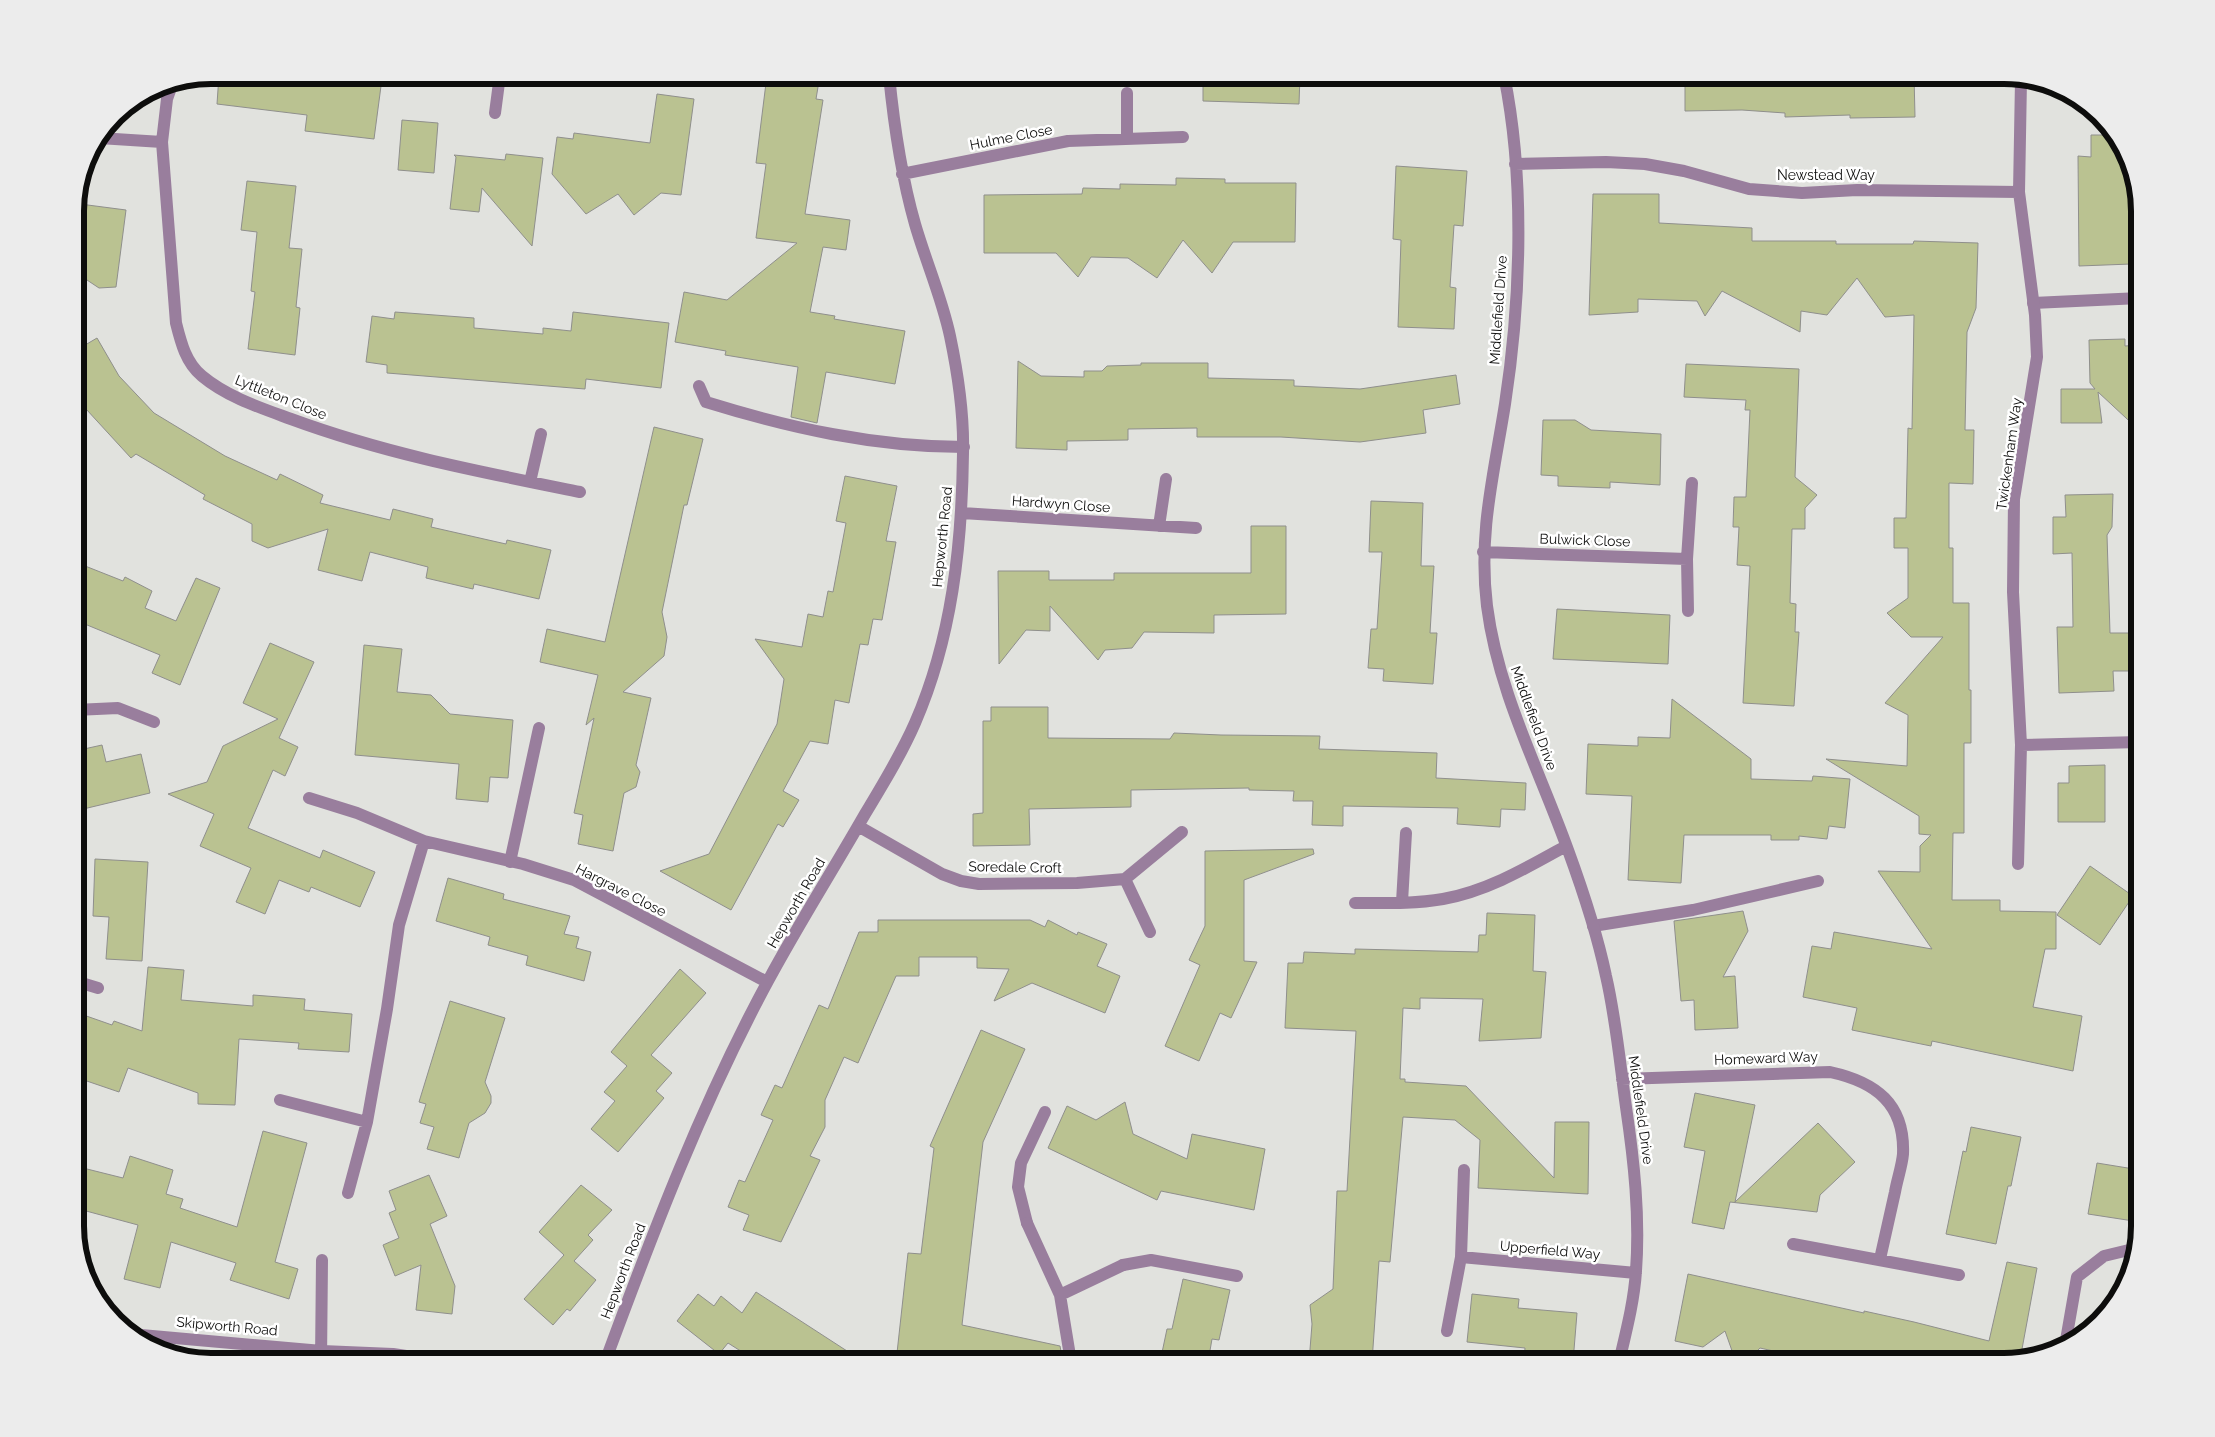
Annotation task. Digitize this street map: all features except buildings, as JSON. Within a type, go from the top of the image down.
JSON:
[{"type":"street","points":[[495,113],[499,84]]},
{"type":"street","name":"Hepworth Road","points":[[608,1353],[672,1183],[711,1095],[767,982],[891,769],[915,723],[931,678],[948,615],[958,562],[962,512],[964,448],[958,388],[950,335],[902,174],[890,84]]},
{"type":"street","name":"Middlefield Drive","points":[[1505,84],[1515,164],[1519,220],[1512,340],[1505,403],[1489,485],[1483,552],[1487,608],[1498,662],[1513,712],[1566,846],[1593,926],[1606,977],[1622,1079],[1638,1204],[1636,1273],[1621,1353]]},
{"type":"street","name":"Twickenham Way","points":[[2018,864],[2021,745],[2013,592],[2014,499],[2037,357],[2033,303],[2019,192],[2021,85]]},
{"type":"street","name":"Lyttleton Close","points":[[171,90],[162,142],[176,323],[184,352],[202,376],[228,393],[336,435],[413,458],[580,492]]},
{"type":"street","points":[[1127,138],[1128,93]]},
{"type":"street","name":"Hulme Close","points":[[902,174],[1068,141],[1183,137]]},
{"type":"street","points":[[106,138],[162,142]]},
{"type":"street","name":"Newstead Way","points":[[1515,164],[1606,162],[1645,164],[1684,171],[1749,189],[1802,193],[1857,190],[2019,192]]},
{"type":"street","points":[[2033,303],[2131,298]]},
{"type":"street","points":[[699,386],[706,402],[767,420],[869,442],[964,448]]},
{"type":"street","points":[[530,482],[541,434]]},
{"type":"street","points":[[1159,526],[1166,479]]},
{"type":"street","points":[[1688,611],[1687,559],[1692,483]]},
{"type":"street","name":"Hardwyn Close","points":[[962,512],[1196,528]]},
{"type":"street","name":"Bulwick Close","points":[[1483,552],[1687,559]]},
{"type":"street","points":[[84,710],[118,708],[154,722]]},
{"type":"street","points":[[510,862],[539,728]]},
{"type":"street","points":[[2021,745],[2131,742]]},
{"type":"street","name":"Hargrave Close","points":[[310,798],[357,813],[424,842],[510,862],[574,880],[767,982]]},
{"type":"street","name":"Soredale Croft","points":[[858,826],[942,874],[961,881],[979,884],[1077,883],[1125,879]]},
{"type":"street","points":[[1150,932],[1125,879],[1182,832]]},
{"type":"street","points":[[1402,902],[1406,833]]},
{"type":"street","points":[[348,1194],[367,1122],[387,1009],[399,925],[424,842]]},
{"type":"street","points":[[1355,903],[1402,902],[1445,898],[1469,892],[1512,876],[1566,846]]},
{"type":"street","points":[[1593,926],[1693,910],[1818,881]]},
{"type":"street","points":[[84,984],[98,988]]},
{"type":"street","name":"Homeward Way","points":[[1622,1079],[1830,1072],[1863,1082],[1876,1090],[1890,1104],[1899,1120],[1903,1155],[1880,1259]]},
{"type":"street","points":[[280,1100],[367,1122]]},
{"type":"street","points":[[1045,1112],[1022,1162],[1018,1187],[1027,1224],[1060,1295],[1070,1353]]},
{"type":"street","points":[[1447,1331],[1461,1257],[1464,1170]]},
{"type":"street","points":[[1793,1244],[1959,1275]]},
{"type":"street","points":[[2067,1337],[2077,1277],[2104,1256],[2129,1250]]},
{"type":"street","name":"Upperfield Way","points":[[1461,1257],[1636,1273]]},
{"type":"street","points":[[321,1353],[322,1260]]},
{"type":"street","points":[[1060,1295],[1123,1265],[1151,1260],[1237,1276]]},
{"type":"street","name":"Skipworth Road","points":[[148,1336],[295,1353]]}]
